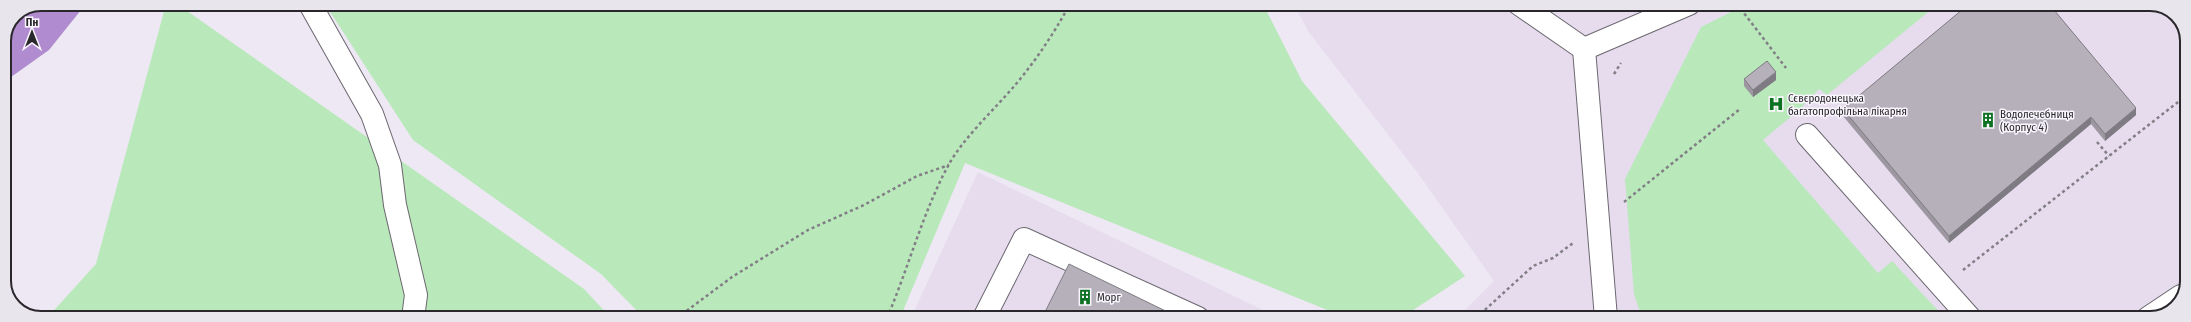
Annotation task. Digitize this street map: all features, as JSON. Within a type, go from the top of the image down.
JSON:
[{"type":"lane","points":[[314,11],[372,114],[390,165],[395,205],[416,295],[414,311]]},
{"type":"lane","points":[[1529,11],[1584,49]]},
{"type":"lane","points":[[1584,49],[1673,11]]},
{"type":"lane","points":[[1584,49],[1605,311]]},
{"type":"lane","points":[[1807,135],[1964,311]]},
{"type":"lane","points":[[988,311],[1024,239],[1183,311]]},
{"type":"path","points":[[890,311],[932,203],[949,165],[1034,62],[1054,33],[1066,11]]},
{"type":"path","points":[[1742,11],[1786,68]]},
{"type":"path","points":[[1610,80],[1624,58]]},
{"type":"path","points":[[1943,286],[2180,100]]},
{"type":"path","points":[[1621,205],[1740,109]]},
{"type":"path","points":[[2097,142],[2109,156]]},
{"type":"path","points":[[686,311],[732,277],[808,230],[864,205],[917,176],[949,165]]},
{"type":"path","points":[[1484,311],[1533,266],[1553,258],[1598,225]]},
{"type":"shaded area","points":[[41,11],[80,11],[49,50],[11,77],[11,41],[13,30],[16,24],[24,16]]},
{"type":"shaded area","name":"Сєвєродонецька багатопрофiльна лiкарня","points":[[1298,11],[2154,11],[2168,17],[2174,23],[2180,39],[2180,285],[2176,296],[2170,304],[2160,309],[2150,311],[1464,311],[1494,281],[1417,172],[1308,31]]},
{"type":"shaded area","points":[[978,172],[1265,311],[914,311]]},
{"type":"green space","points":[[164,11],[187,11],[584,289],[604,311],[53,311],[96,264]]},
{"type":"green space","points":[[330,11],[1267,11],[1302,81],[1465,276],[1412,311],[1330,311],[965,163],[903,311],[637,311],[601,274],[413,140]]},
{"type":"green space","points":[[1929,11],[1827,95],[1819,89],[1799,110],[1763,140],[1878,273],[1892,261],[1938,311],[1640,311],[1634,294],[1625,179],[1701,27],[1731,12]]},
{"type":"building","name":"Водолечебниця (Корпус 4)","points":[[1961,11],[2055,11],[2136,108],[2105,134],[2091,117],[1949,236],[1843,109]]},
{"type":"building","points":[[1767,61],[1776,72],[1753,90],[1744,79]]},
{"type":"building","points":[[1069,264],[1166,311],[1046,311]]},
{"type":"place","name":"Сєвєродонецька багатопрофiльна лiкарня","points":[[1776,104]]},
{"type":"place","name":"Водолечебниця (Корпус 4)","points":[[1988,120]]},
{"type":"place","name":"Морг","points":[[1085,297]]}]
